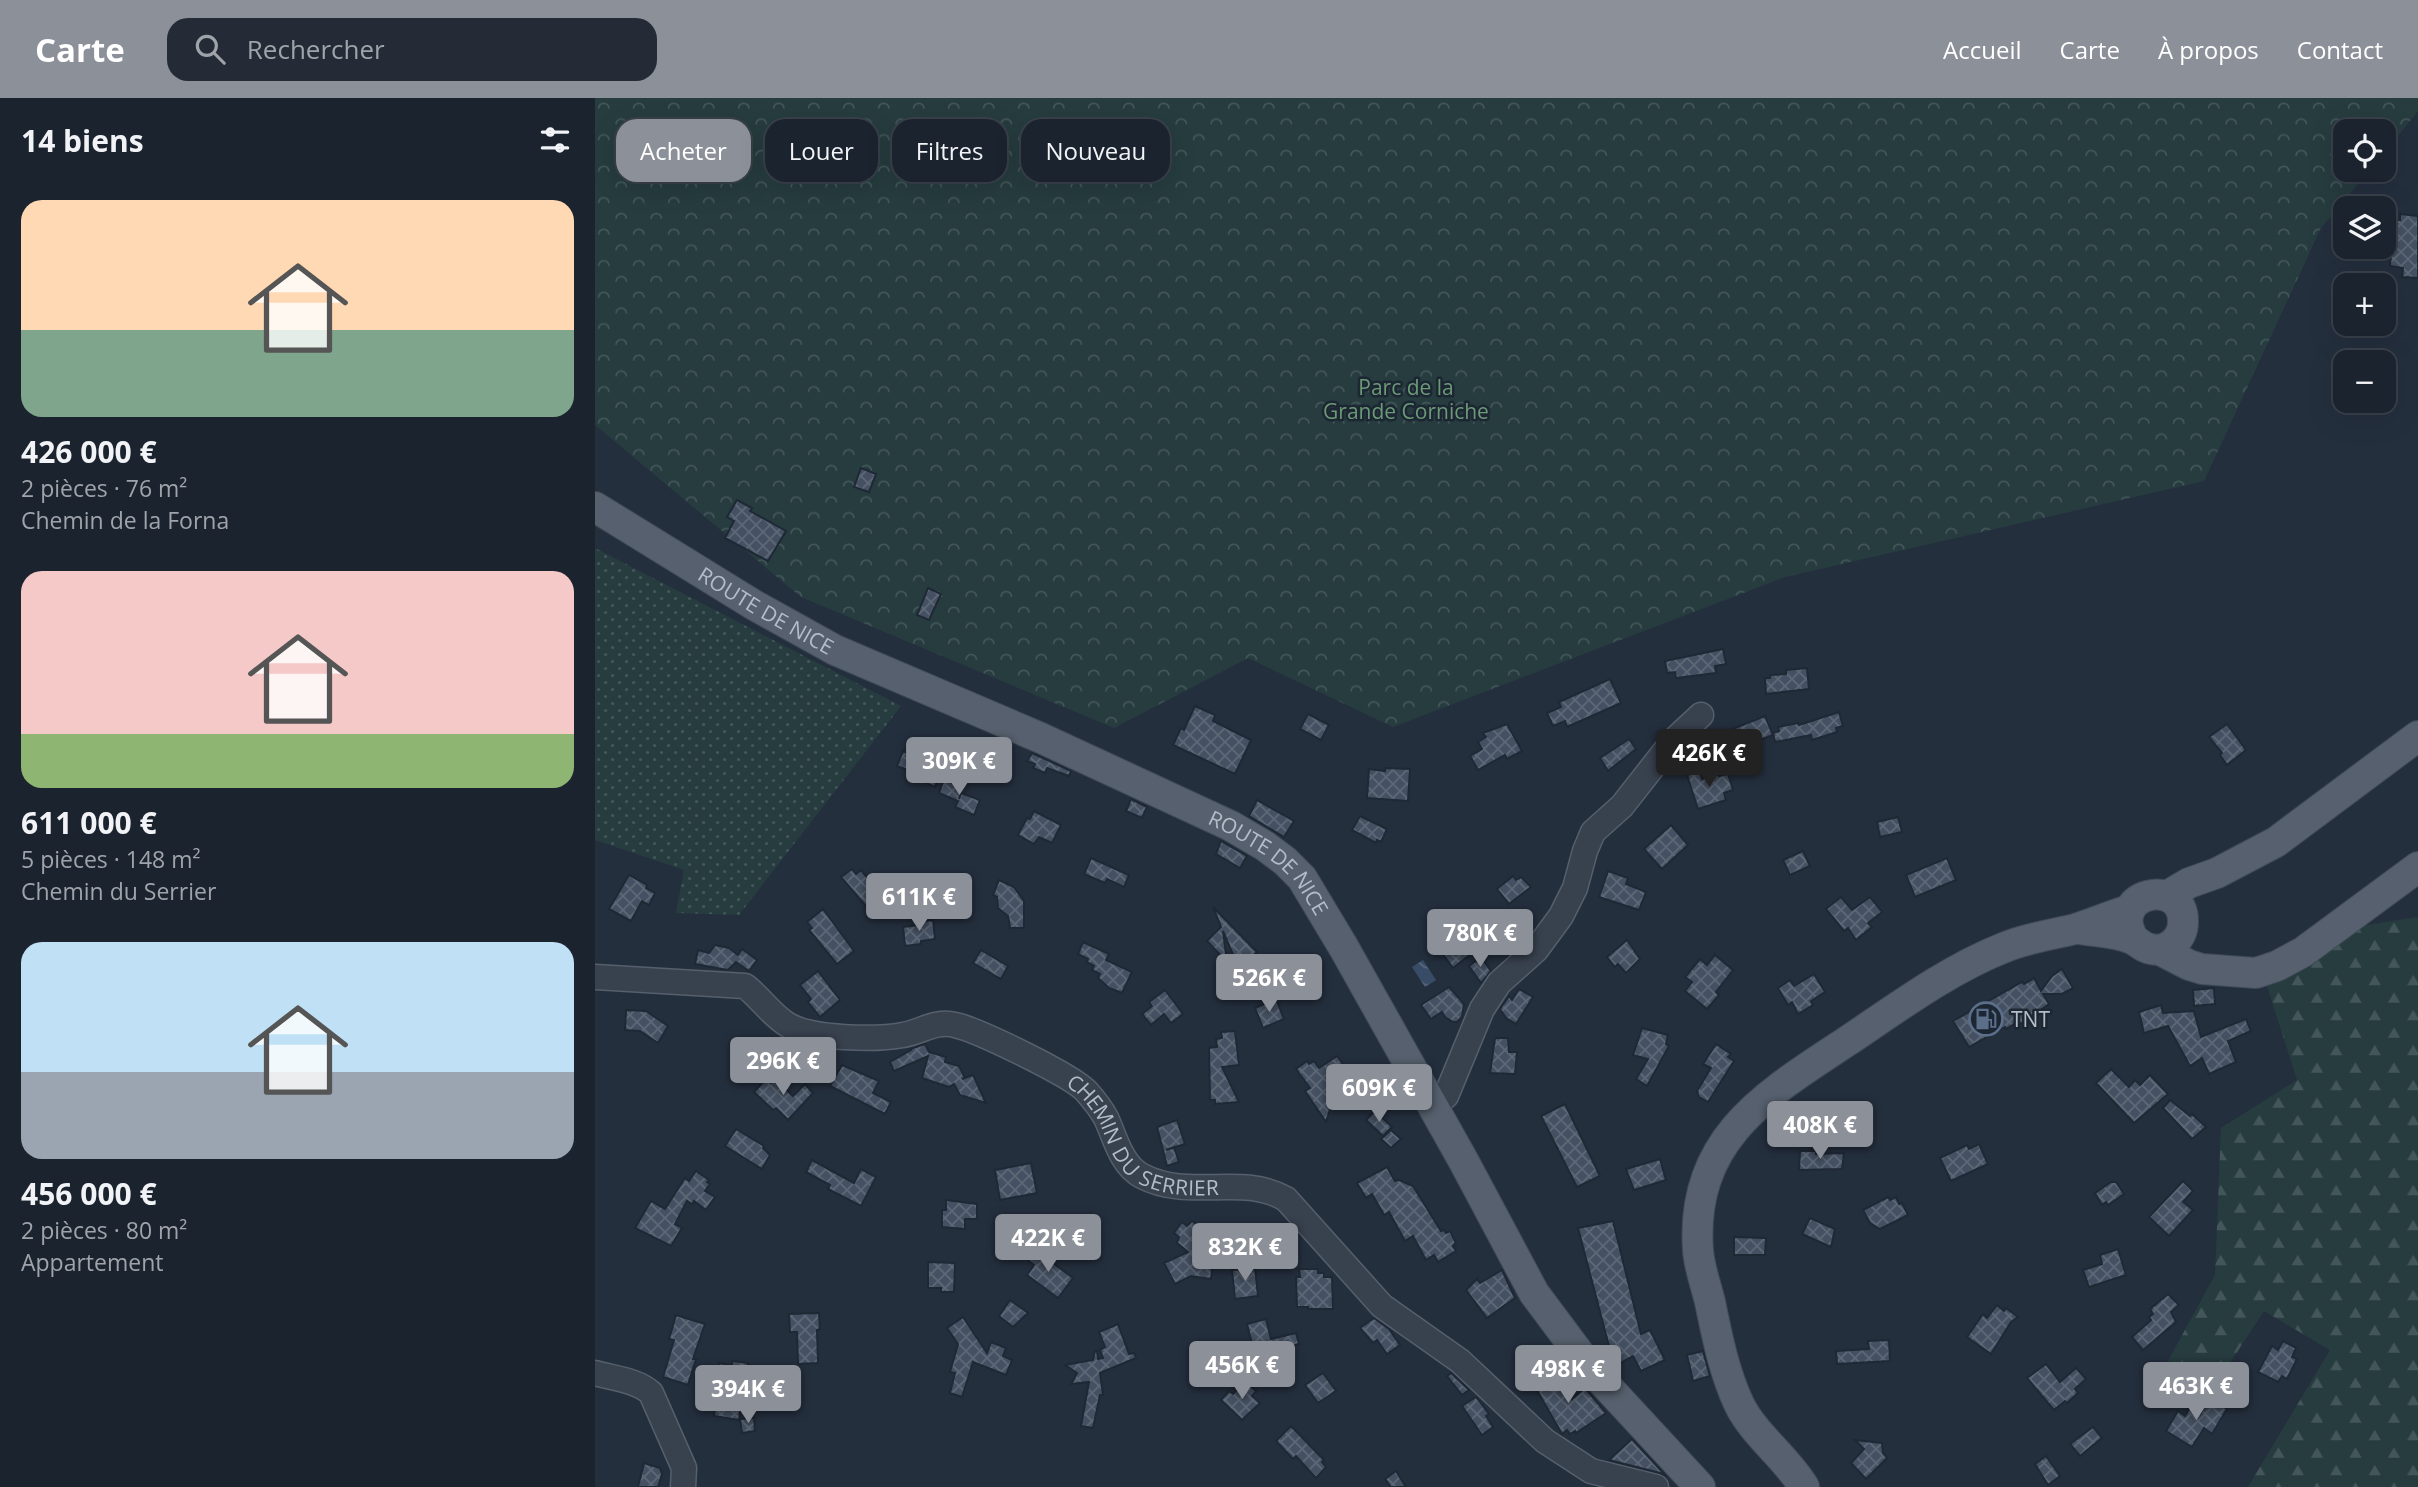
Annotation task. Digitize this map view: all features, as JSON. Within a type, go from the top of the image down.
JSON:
[{"type":"main road","name":"ROUTE DE NICE","points":[[595,507],[754,606],[835,650],[1041,738],[1231,826],[1265,846],[1301,878],[1315,898],[1534,1293],[1590,1368],[1684,1482]]},
{"type":"main road","points":[[2165,927],[2189,883],[2217,873],[2285,836],[2418,736]]},
{"type":"main road","points":[[1799,1482],[1739,1405],[1720,1348],[1698,1253],[1699,1206],[1712,1163],[1723,1142],[1761,1100],[1898,1007],[1968,964],[2005,947],[2130,910],[2142,897],[2159,894],[2165,927],[2198,959],[2214,970],[2256,972],[2277,966],[2303,952],[2418,866]]},
{"type":"main road","points":[[2130,910],[2128,925],[2165,927]]},
{"type":"main road","points":[[2076,928],[2165,927]]},
{"type":"street","points":[[1432,1107],[1446,1096],[1482,1009],[1499,983],[1536,950],[1561,916],[1575,888],[1593,832],[1622,806],[1674,741],[1700,715]]},
{"type":"street","name":"CHEMIN DU SERRIER","points":[[595,977],[745,986],[786,1024],[804,1033],[883,1038],[908,1034],[932,1025],[953,1024],[1000,1044],[1057,1072],[1085,1090],[1105,1116],[1121,1153],[1139,1175],[1170,1187],[1211,1189],[1249,1186],[1272,1191],[1286,1199],[1382,1306],[1460,1361],[1545,1441],[1591,1471],[1656,1487]]},
{"type":"street","points":[[595,1373],[634,1384],[651,1393],[684,1468],[683,1487]]},
{"type":"green space","name":"Parc de la Grande Corniche","points":[[595,98],[2418,98],[2418,111],[2396,138],[2396,119],[2333,119],[2333,182],[2360,182],[2348,196],[2333,196],[2333,214],[2321,228],[2204,481],[1785,577],[1393,727],[1248,658],[1114,728],[801,597],[595,425]]},
{"type":"green space","points":[[595,548],[901,706],[739,915],[676,913],[684,870],[595,840]]},
{"type":"green space","points":[[2418,917],[2418,1487],[2248,1487],[2330,1350],[2264,1311],[2220,1378],[2168,1361],[2215,1275],[2221,1128],[2297,1080],[2267,986],[2367,925]]},
{"type":"water","points":[[1423,960],[1436,980],[1425,987],[1412,967]]},
{"type":"building","points":[[2400,214],[2418,216],[2418,278],[2402,277],[2403,268],[2390,266],[2391,259],[2396,259],[2396,220],[2400,220]]},
{"type":"building","points":[[861,468],[876,474],[869,492],[854,487]]},
{"type":"building","points":[[737,500],[752,508],[750,511],[786,531],[768,561],[725,538],[734,521],[727,517]]},
{"type":"building","points":[[928,588],[941,594],[929,620],[917,615]]},
{"type":"building","points":[[1723,649],[1726,664],[1715,666],[1716,673],[1676,678],[1675,672],[1667,673],[1665,661]]},
{"type":"building","points":[[1807,668],[1809,689],[1766,694],[1765,678],[1786,674],[1786,670]]},
{"type":"building","points":[[1610,679],[1621,703],[1567,727],[1565,721],[1553,726],[1547,713],[1561,707],[1559,702]]},
{"type":"building","points":[[1195,706],[1215,715],[1213,721],[1251,740],[1235,774],[1173,745],[1181,728],[1184,730]]},
{"type":"building","points":[[1839,712],[1843,726],[1836,728],[1837,732],[1812,740],[1811,735],[1775,742],[1773,733],[1779,731],[1778,727],[1799,725]]},
{"type":"building","points":[[1308,714],[1329,725],[1321,740],[1300,729]]},
{"type":"building","points":[[1765,716],[1773,735],[1738,748],[1730,730]]},
{"type":"building","points":[[1507,724],[1522,751],[1507,759],[1505,755],[1478,770],[1470,756],[1482,749],[1478,742],[1486,737],[1483,733]]},
{"type":"building","points":[[2227,724],[2246,750],[2227,765],[2220,755],[2222,753],[2209,737]]},
{"type":"building","points":[[1629,739],[1636,749],[1608,771],[1600,758]]},
{"type":"building","points":[[903,751],[921,759],[915,773],[897,766]]},
{"type":"building","points":[[1032,753],[1071,771],[1069,776],[1047,768],[1045,773],[1033,768],[1035,764],[1027,761]]},
{"type":"building","points":[[923,764],[941,771],[935,787],[917,779]]},
{"type":"building","points":[[1385,768],[1410,769],[1408,801],[1367,798],[1369,769],[1385,771]]},
{"type":"building","points":[[1700,771],[1702,779],[1728,774],[1733,790],[1724,793],[1726,800],[1698,809],[1687,775]]},
{"type":"building","points":[[944,779],[963,787],[961,793],[980,800],[974,815],[955,807],[958,801],[939,793]]},
{"type":"building","points":[[1131,799],[1147,807],[1142,818],[1126,811]]},
{"type":"building","points":[[1257,800],[1294,821],[1284,837],[1249,816]]},
{"type":"building","points":[[1034,811],[1061,825],[1052,843],[1039,837],[1034,844],[1018,835]]},
{"type":"building","points":[[1360,816],[1387,829],[1381,842],[1377,840],[1376,843],[1352,830]]},
{"type":"building","points":[[1898,817],[1902,832],[1880,837],[1877,822]]},
{"type":"building","points":[[1671,825],[1688,845],[1662,869],[1644,849]]},
{"type":"building","points":[[1221,841],[1247,856],[1240,868],[1216,854]]},
{"type":"building","points":[[1803,851],[1810,866],[1790,875],[1783,860]]},
{"type":"building","points":[[1091,858],[1129,875],[1124,887],[1107,879],[1105,883],[1084,874]]},
{"type":"building","points":[[1947,858],[1956,880],[1915,897],[1906,875]]},
{"type":"building","points":[[852,869],[856,874],[861,870],[874,886],[878,883],[895,903],[876,918],[841,877]]},
{"type":"building","points":[[1608,871],[1628,878],[1626,884],[1646,892],[1639,910],[1599,897]]},
{"type":"building","points":[[629,875],[655,893],[649,905],[642,901],[631,921],[609,909]]},
{"type":"building","points":[[1513,876],[1516,880],[1521,877],[1531,887],[1509,904],[1497,889]]},
{"type":"building","points":[[999,880],[1014,887],[1024,901],[1024,928],[1010,928],[1008,916],[998,908],[997,897],[993,895]]},
{"type":"building","points":[[1841,897],[1852,910],[1870,897],[1882,912],[1868,923],[1872,927],[1856,940],[1848,928],[1844,931],[1826,909]]},
{"type":"building","points":[[1213,907],[1257,952],[1239,969],[1223,931],[1227,962],[1207,941],[1221,927]]},
{"type":"building","points":[[823,909],[854,951],[837,964],[809,930],[812,928],[807,922]]},
{"type":"building","points":[[933,920],[935,939],[905,946],[903,927]]},
{"type":"building","points":[[1462,938],[1472,953],[1453,968],[1442,953]]},
{"type":"building","points":[[1627,940],[1640,959],[1626,973],[1618,964],[1615,967],[1607,957]]},
{"type":"building","points":[[1083,942],[1109,954],[1106,960],[1132,972],[1122,993],[1109,988],[1098,978],[1100,974],[1092,970],[1094,966],[1087,962],[1088,959],[1078,954]]},
{"type":"building","points":[[715,945],[729,948],[738,955],[742,949],[757,960],[749,971],[736,962],[728,970],[695,964],[698,950],[709,953]]},
{"type":"building","points":[[981,950],[1008,966],[1001,979],[973,963]]},
{"type":"building","points":[[1715,955],[1733,970],[1716,992],[1719,995],[1707,1009],[1685,991],[1692,982],[1685,977],[1700,959],[1707,965]]},
{"type":"building","points":[[1481,957],[1491,971],[1481,983],[1469,966]]},
{"type":"building","points":[[2062,969],[2073,988],[2062,994],[2043,994],[2049,1004],[2043,1011],[2018,1025],[2016,1023],[2006,1029],[2005,1027],[1969,1047],[1953,1021],[2022,982],[2024,984],[2034,978],[2041,991],[2052,976]]},
{"type":"building","points":[[818,971],[840,1000],[820,1017],[808,1002],[811,999],[800,985]]},
{"type":"building","points":[[1814,974],[1825,992],[1811,1001],[1813,1005],[1798,1014],[1792,1002],[1788,1005],[1778,988],[1790,980],[1794,986]]},
{"type":"building","points":[[1449,987],[1464,1004],[1462,1017],[1453,1022],[1442,1012],[1431,1019],[1421,1005]]},
{"type":"building","points":[[2214,988],[2215,1004],[2194,1006],[2193,990]]},
{"type":"building","points":[[1519,989],[1533,997],[1516,1024],[1506,1018],[1500,1009],[1509,996],[1512,1000]]},
{"type":"building","points":[[1165,990],[1183,1014],[1171,1023],[1164,1014],[1151,1025],[1142,1014],[1152,1006],[1149,1002]]},
{"type":"building","points":[[1276,999],[1284,1019],[1263,1028],[1255,1008]]},
{"type":"building","points":[[2161,1005],[2163,1013],[2194,1011],[2201,1037],[2246,1019],[2251,1031],[2228,1041],[2236,1062],[2209,1074],[2202,1058],[2190,1066],[2168,1026],[2144,1033],[2139,1012]]},
{"type":"building","points":[[626,1010],[646,1011],[668,1026],[658,1043],[640,1031],[625,1030]]},
{"type":"building","points":[[1642,1028],[1668,1035],[1666,1044],[1669,1046],[1647,1086],[1636,1079],[1648,1059],[1633,1055]]},
{"type":"building","points":[[1235,1031],[1239,1065],[1222,1067],[1239,1102],[1215,1104],[1215,1100],[1210,1100],[1209,1048],[1217,1047],[1216,1039],[1222,1038],[1221,1032]]},
{"type":"building","points":[[1495,1038],[1508,1038],[1509,1052],[1517,1052],[1515,1074],[1490,1073]]},
{"type":"building","points":[[925,1044],[929,1052],[946,1057],[945,1062],[959,1066],[965,1078],[973,1075],[986,1103],[960,1095],[954,1084],[949,1087],[922,1078],[928,1056],[894,1071],[890,1062],[910,1049]]},
{"type":"building","points":[[1716,1044],[1731,1054],[1728,1057],[1734,1061],[1708,1102],[1699,1097],[1697,1091],[1711,1068],[1703,1064]]},
{"type":"building","points":[[1337,1056],[1348,1071],[1329,1086],[1338,1099],[1332,1103],[1326,1122],[1305,1091],[1310,1088],[1296,1069],[1307,1061],[1309,1064],[1314,1061],[1319,1068]]},
{"type":"building","points":[[842,1065],[879,1081],[873,1093],[891,1102],[885,1114],[830,1086]]},
{"type":"building","points":[[2111,1069],[2129,1087],[2135,1080],[2140,1085],[2150,1075],[2168,1094],[2134,1123],[2096,1083]]},
{"type":"building","points":[[767,1078],[771,1083],[775,1079],[793,1096],[805,1084],[813,1093],[788,1120],[754,1092]]},
{"type":"building","points":[[2170,1100],[2206,1127],[2192,1139],[2163,1108]]},
{"type":"building","points":[[1565,1104],[1600,1176],[1577,1187],[1541,1116]]},
{"type":"building","points":[[1375,1111],[1392,1127],[1383,1136],[1366,1120]]},
{"type":"building","points":[[1177,1120],[1185,1144],[1174,1147],[1179,1162],[1167,1166],[1157,1127]]},
{"type":"building","points":[[736,1129],[764,1146],[770,1155],[762,1169],[725,1146]]},
{"type":"building","points":[[1391,1130],[1401,1139],[1391,1148],[1381,1139]]},
{"type":"building","points":[[1979,1144],[1988,1164],[1951,1181],[1940,1158],[1967,1145],[1969,1149]]},
{"type":"building","points":[[1800,1151],[1816,1151],[1816,1154],[1844,1153],[1842,1169],[1799,1170]]},
{"type":"building","points":[[1660,1159],[1666,1180],[1634,1190],[1626,1169]]},
{"type":"building","points":[[812,1160],[854,1183],[861,1169],[876,1177],[861,1206],[828,1189],[830,1185],[806,1172]]},
{"type":"building","points":[[1031,1163],[1037,1193],[1000,1200],[995,1170]]},
{"type":"building","points":[[1387,1167],[1395,1181],[1413,1186],[1441,1231],[1450,1231],[1456,1243],[1453,1246],[1456,1251],[1438,1262],[1434,1255],[1426,1260],[1413,1236],[1405,1241],[1389,1212],[1384,1215],[1372,1194],[1366,1198],[1357,1183]]},
{"type":"building","points":[[696,1171],[709,1180],[707,1182],[710,1184],[705,1191],[715,1197],[706,1210],[694,1201],[692,1204],[687,1201],[675,1224],[682,1228],[671,1246],[635,1228],[651,1201],[665,1209],[685,1178],[689,1181]]},
{"type":"building","points":[[2183,1181],[2193,1191],[2183,1202],[2193,1210],[2169,1236],[2149,1217]]},
{"type":"building","points":[[2111,1182],[2116,1182],[2124,1194],[2108,1205],[2106,1202],[2102,1205],[2095,1193]]},
{"type":"building","points":[[1888,1197],[1890,1200],[1896,1197],[1908,1215],[1880,1229],[1870,1223],[1863,1210]]},
{"type":"building","points":[[946,1200],[977,1204],[977,1219],[965,1219],[965,1229],[942,1227],[942,1210],[946,1210]]},
{"type":"building","points":[[1810,1218],[1835,1229],[1831,1247],[1802,1234]]},
{"type":"building","points":[[1192,1221],[1216,1238],[1211,1279],[1191,1276],[1175,1284],[1164,1263],[1188,1252],[1177,1243],[1179,1237],[1174,1233],[1182,1222],[1187,1226]]},
{"type":"building","points":[[1613,1221],[1641,1334],[1650,1330],[1665,1360],[1641,1371],[1633,1356],[1615,1366],[1607,1352],[1610,1350],[1578,1228]]},
{"type":"building","points":[[1734,1237],[1766,1238],[1765,1255],[1734,1255]]},
{"type":"building","points":[[1033,1248],[1073,1278],[1058,1298],[1027,1275],[1034,1265],[1025,1258]]},
{"type":"building","points":[[2118,1249],[2126,1275],[2089,1287],[2083,1270],[2102,1264],[2100,1255]]},
{"type":"building","points":[[928,1262],[955,1263],[954,1292],[928,1288]]},
{"type":"building","points":[[1255,1268],[1258,1296],[1235,1299],[1232,1270]]},
{"type":"building","points":[[1299,1269],[1318,1269],[1318,1273],[1324,1273],[1324,1277],[1332,1277],[1333,1309],[1297,1307],[1296,1277],[1300,1277]]},
{"type":"building","points":[[1502,1270],[1515,1298],[1487,1318],[1466,1290],[1477,1279],[1480,1283]]},
{"type":"building","points":[[2168,1294],[2179,1305],[2171,1312],[2176,1322],[2143,1350],[2132,1337],[2151,1320],[2149,1317],[2153,1314],[2150,1309]]},
{"type":"building","points":[[1010,1300],[1028,1313],[1013,1327],[999,1316]]},
{"type":"building","points":[[1997,1305],[2018,1317],[2011,1322],[1991,1354],[1967,1337],[1983,1314],[1987,1318]]},
{"type":"building","points":[[819,1313],[818,1363],[798,1364],[797,1332],[790,1332],[789,1314]]},
{"type":"building","points":[[676,1315],[705,1324],[693,1359],[696,1359],[688,1385],[663,1377],[674,1340],[669,1339]]},
{"type":"building","points":[[963,1317],[987,1353],[991,1342],[1006,1348],[1003,1356],[1012,1360],[1006,1375],[973,1362],[962,1397],[950,1393],[955,1373],[950,1372],[958,1344],[947,1328]]},
{"type":"building","points":[[1374,1318],[1389,1329],[1400,1345],[1387,1354],[1377,1340],[1373,1343],[1360,1328]]},
{"type":"building","points":[[1266,1319],[1271,1339],[1296,1333],[1299,1344],[1255,1356],[1247,1324]]},
{"type":"building","points":[[1118,1324],[1129,1354],[1134,1353],[1136,1358],[1100,1373],[1103,1395],[1100,1395],[1093,1428],[1081,1426],[1089,1382],[1071,1384],[1077,1373],[1065,1365],[1093,1360],[1095,1351],[1098,1359],[1103,1358],[1100,1350],[1105,1347],[1099,1332]]},
{"type":"building","points":[[1889,1340],[1890,1361],[1837,1364],[1836,1351],[1869,1349],[1868,1341]]},
{"type":"building","points":[[2283,1341],[2296,1348],[2292,1357],[2297,1359],[2287,1379],[2282,1376],[2278,1382],[2258,1372],[2272,1346],[2278,1350]]},
{"type":"building","points":[[1703,1351],[1710,1376],[1693,1381],[1687,1355]]},
{"type":"building","points":[[732,1361],[748,1363],[739,1420],[714,1416],[719,1363],[732,1365]]},
{"type":"building","points":[[2046,1364],[2060,1382],[2076,1368],[2086,1379],[2075,1389],[2078,1393],[2054,1410],[2027,1378]]},
{"type":"building","points":[[1556,1371],[1572,1399],[1585,1388],[1606,1413],[1576,1433],[1575,1431],[1570,1434],[1567,1430],[1562,1434],[1534,1385]]},
{"type":"building","points":[[1323,1373],[1336,1391],[1318,1403],[1305,1385]]},
{"type":"building","points":[[1451,1373],[1469,1390],[1462,1395],[1447,1376]]},
{"type":"building","points":[[1245,1381],[1256,1391],[1252,1396],[1260,1403],[1242,1420],[1221,1400],[1229,1391],[1233,1394]]},
{"type":"building","points":[[787,1392],[788,1407],[770,1409],[769,1393]]},
{"type":"building","points":[[1476,1397],[1489,1414],[1486,1416],[1493,1427],[1482,1435],[1462,1406]]},
{"type":"building","points":[[2210,1398],[2227,1409],[2212,1434],[2204,1428],[2192,1447],[2166,1431],[2178,1411],[2185,1416],[2190,1407],[2200,1414]]},
{"type":"building","points":[[754,1418],[755,1431],[742,1433],[740,1419]]},
{"type":"building","points":[[1291,1426],[1324,1460],[1322,1462],[1326,1467],[1316,1478],[1296,1456],[1293,1459],[1276,1441]]},
{"type":"building","points":[[2093,1427],[2102,1438],[2080,1456],[2070,1444]]},
{"type":"building","points":[[1632,1439],[1667,1477],[1609,1460]]},
{"type":"building","points":[[1855,1440],[1882,1443],[1883,1453],[1887,1458],[1866,1479],[1851,1463],[1864,1449]]},
{"type":"building","points":[[2046,1456],[2060,1476],[2048,1485],[2035,1464]]},
{"type":"building","points":[[644,1463],[660,1468],[662,1474],[658,1487],[638,1487]]},
{"type":"building","points":[[1396,1471],[1406,1487],[1391,1487],[1385,1479]]},
{"type":"place","name":"TNT","points":[[1986,1019]]}]
